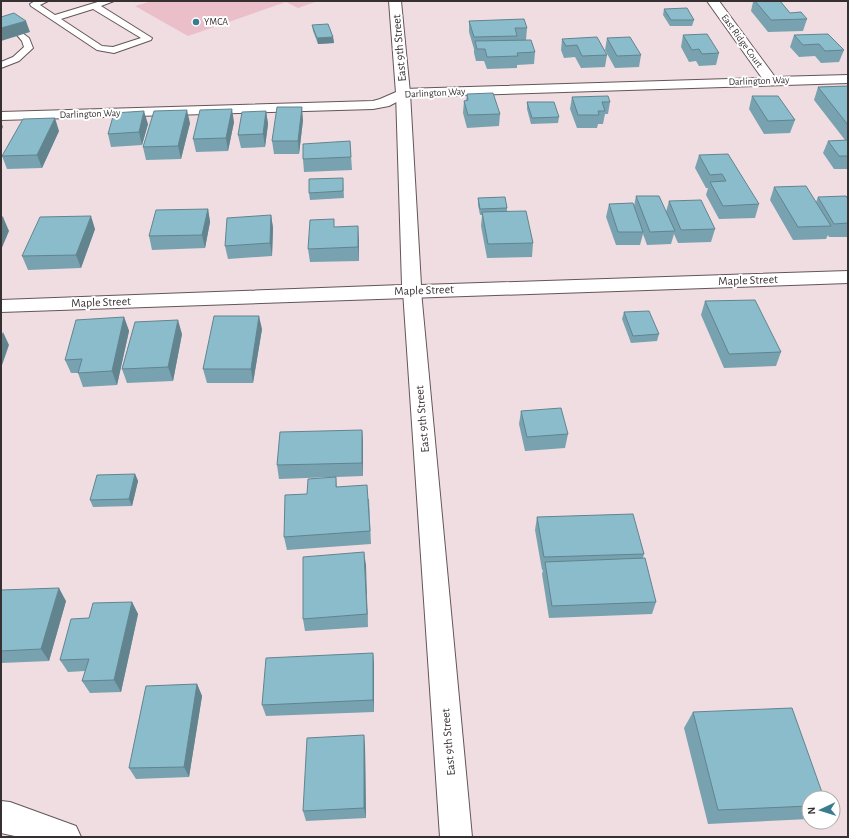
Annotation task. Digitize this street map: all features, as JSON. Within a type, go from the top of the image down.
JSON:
[{"type":"street","name":"East 9th Street","points":[[395,1],[403,93],[412,291],[456,837]]},
{"type":"street","name":"East Ridge Court","points":[[713,1],[771,81]]},
{"type":"street","name":"Darlington Way","points":[[1,116],[373,105],[384,103],[403,93],[848,78]]},
{"type":"street","name":"Maple Street","points":[[1,306],[848,277]]},
{"type":"street","points":[[1,817],[10,818],[65,837]]},
{"type":"lane","points":[[44,1],[34,4],[100,48],[114,50],[148,38],[94,6]]},
{"type":"lane","points":[[54,18],[110,1]]},
{"type":"lane","points":[[1,65],[16,59],[29,48],[26,40],[21,35]]},
{"type":"shaded area","name":"YMCA","points":[[152,1],[318,1],[298,8],[286,2],[188,36],[135,6]]},
{"type":"building","points":[[755,1],[780,1],[790,13],[801,12],[807,19],[771,20]]},
{"type":"building","points":[[687,8],[694,20],[671,20],[664,9]]},
{"type":"building","points":[[14,13],[26,21],[1,28],[1,17]]},
{"type":"building","points":[[524,19],[527,28],[515,28],[517,36],[474,37],[469,21]]},
{"type":"building","points":[[328,24],[333,37],[317,38],[312,25]]},
{"type":"building","points":[[707,34],[719,53],[702,54],[699,49],[692,50],[683,35]]},
{"type":"building","points":[[828,34],[844,50],[825,51],[819,44],[803,45],[794,35]]},
{"type":"building","points":[[597,37],[607,55],[582,56],[577,45],[566,46],[562,39]]},
{"type":"building","points":[[630,37],[641,55],[617,56],[607,38]]},
{"type":"building","points":[[531,40],[535,52],[517,53],[518,56],[487,57],[485,49],[477,49],[475,41]]},
{"type":"building","points":[[848,86],[848,125],[818,87]]},
{"type":"building","points":[[493,93],[500,114],[468,115],[464,101],[468,100],[467,94]]},
{"type":"building","points":[[608,96],[610,102],[602,102],[605,111],[598,111],[599,115],[578,115],[572,97]]},
{"type":"building","points":[[752,96],[778,96],[795,120],[768,121]]},
{"type":"building","points":[[527,102],[554,102],[559,117],[532,118]]},
{"type":"building","points":[[277,107],[302,107],[298,141],[272,141]]},
{"type":"building","points":[[232,109],[226,138],[193,139],[200,110]]},
{"type":"building","points":[[187,110],[178,146],[143,147],[154,111]]},
{"type":"building","points":[[144,111],[139,132],[108,134],[114,113]]},
{"type":"building","points":[[266,111],[263,134],[238,135],[242,112]]},
{"type":"building","points":[[55,118],[37,155],[2,156],[23,119]]},
{"type":"building","points":[[848,140],[848,156],[839,156],[828,141]]},
{"type":"building","points":[[350,141],[351,157],[303,159],[303,144]]},
{"type":"building","points":[[728,154],[759,204],[723,206],[710,182],[726,181],[722,174],[710,175],[699,155]]},
{"type":"building","points":[[343,178],[343,191],[309,193],[309,179]]},
{"type":"building","points":[[806,186],[831,226],[798,227],[774,187]]},
{"type":"building","points":[[636,196],[659,196],[675,231],[650,232]]},
{"type":"building","points":[[846,196],[848,199],[848,223],[834,224],[818,197]]},
{"type":"building","points":[[505,197],[507,208],[480,209],[478,198]]},
{"type":"building","points":[[701,200],[715,229],[681,230],[669,201]]},
{"type":"building","points":[[633,203],[643,232],[618,232],[609,204]]},
{"type":"building","points":[[208,209],[202,235],[149,236],[156,210]]},
{"type":"building","points":[[526,211],[533,243],[488,244],[482,212]]},
{"type":"building","points":[[271,215],[270,243],[225,246],[227,218]]},
{"type":"building","points":[[91,216],[76,255],[22,256],[40,217]]},
{"type":"building","points":[[334,219],[334,227],[358,226],[358,247],[308,249],[310,220]]},
{"type":"building","points":[[755,300],[781,352],[729,354],[705,301]]},
{"type":"building","points":[[649,311],[659,334],[633,336],[624,312]]},
{"type":"building","points":[[214,316],[259,316],[251,369],[203,369]]},
{"type":"building","points":[[124,317],[112,371],[78,373],[82,359],[65,360],[76,320]]},
{"type":"building","points":[[178,320],[168,367],[122,369],[135,322]]},
{"type":"building","points":[[561,408],[568,434],[527,437],[521,411]]},
{"type":"building","points":[[362,430],[362,463],[277,465],[280,432]]},
{"type":"building","points":[[135,474],[129,499],[90,500],[97,475]]},
{"type":"building","points":[[336,477],[336,487],[367,485],[370,531],[284,537],[285,495],[307,494],[308,479]]},
{"type":"building","points":[[633,514],[644,554],[544,557],[537,517]]},
{"type":"building","points":[[364,552],[367,614],[303,619],[303,557]]},
{"type":"building","points":[[645,558],[656,602],[552,606],[545,562]]},
{"type":"building","points":[[59,588],[41,649],[1,651],[1,590]]},
{"type":"building","points":[[132,602],[114,680],[82,681],[89,659],[60,660],[71,619],[89,618],[93,603]]},
{"type":"building","points":[[373,653],[373,700],[262,705],[266,658]]},
{"type":"building","points":[[197,684],[184,767],[129,768],[146,686]]},
{"type":"building","points":[[792,708],[821,790],[801,790],[801,806],[718,810],[693,712]]},
{"type":"building","points":[[364,735],[364,808],[303,811],[307,738]]},
{"type":"place","name":"YMCA","points":[[196,22]]}]
